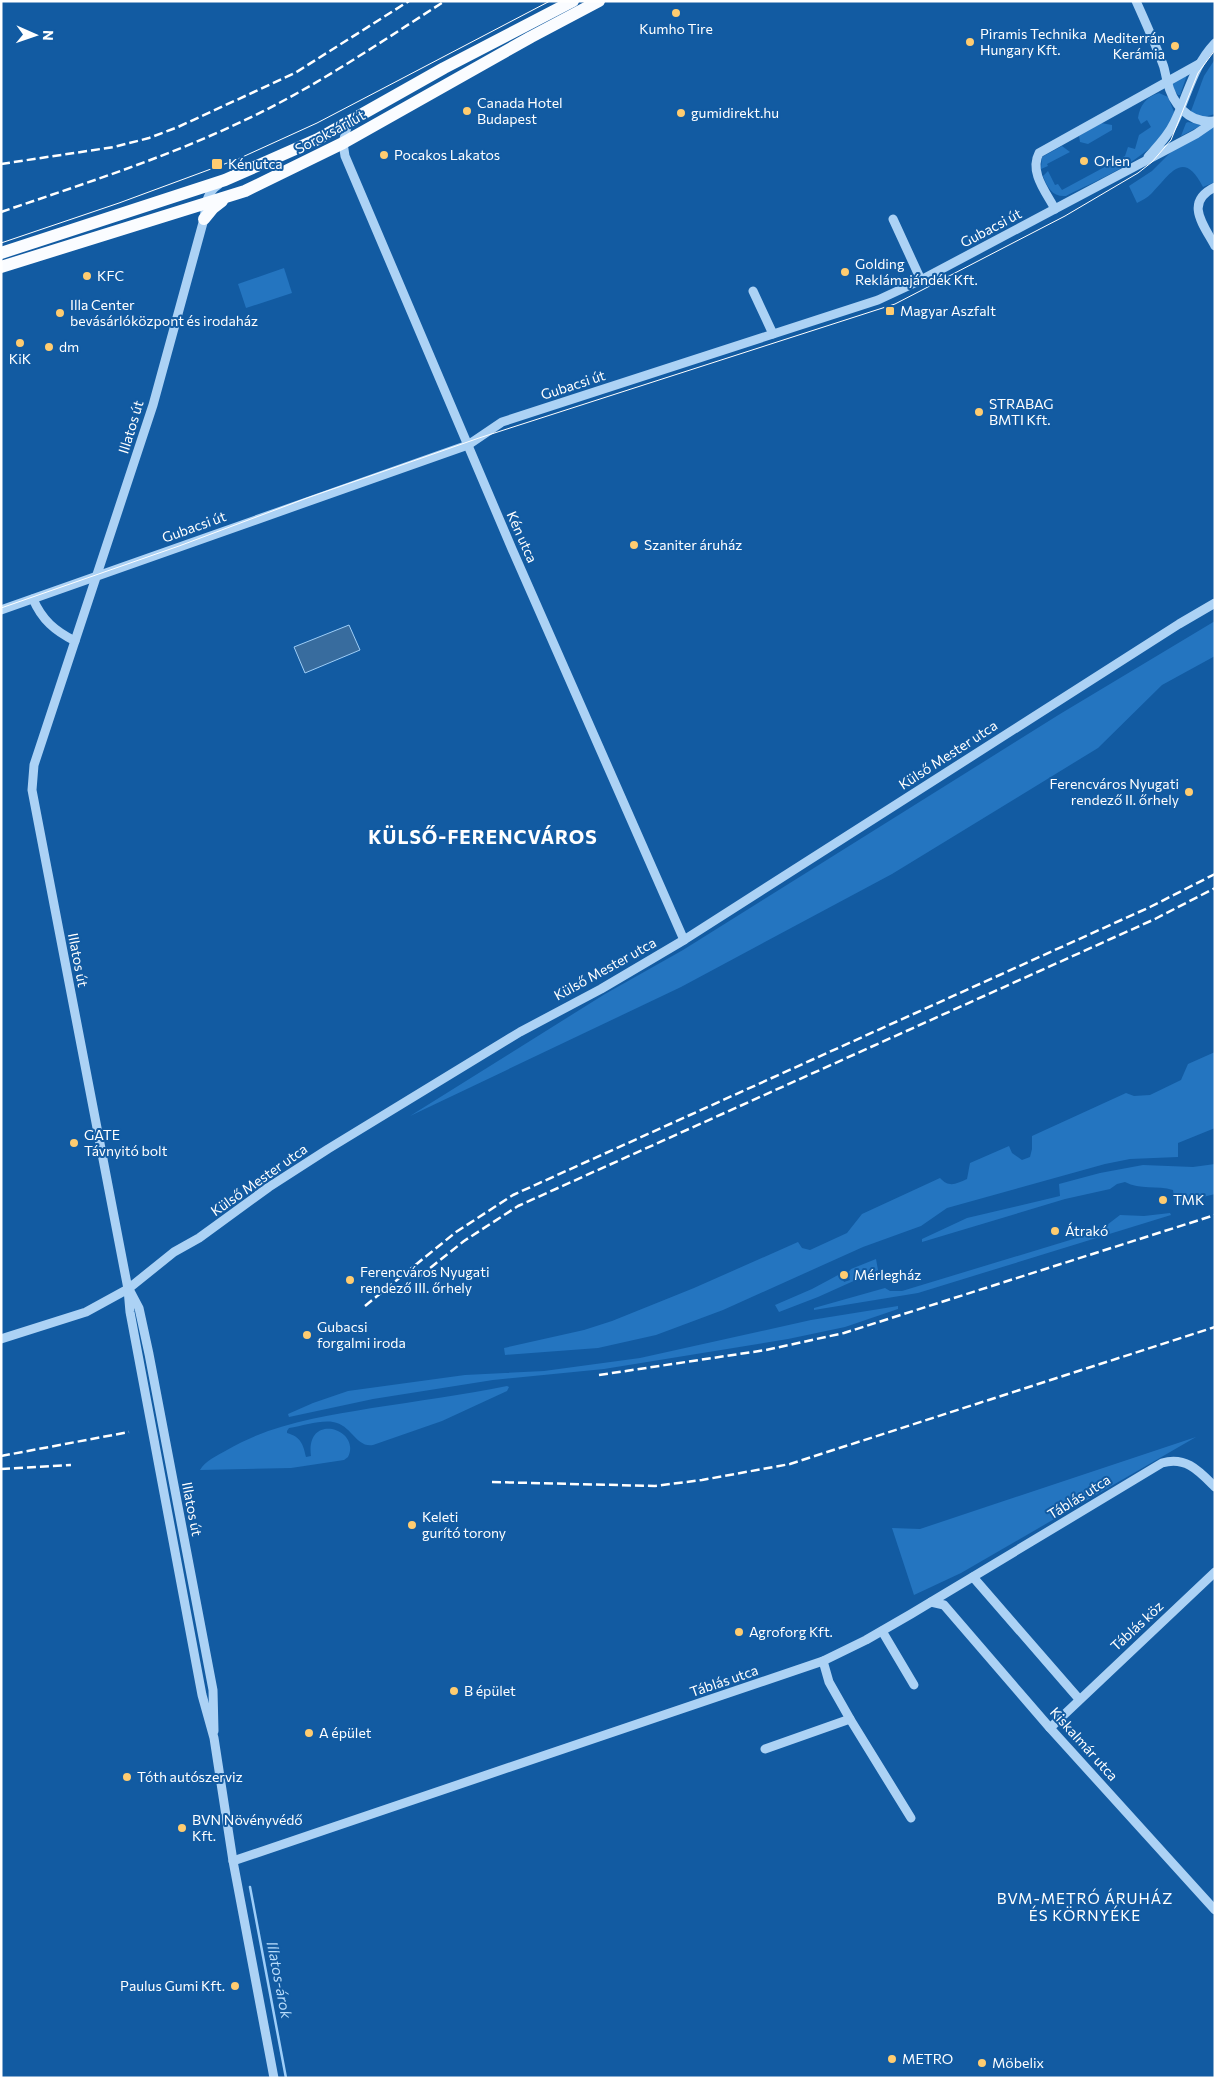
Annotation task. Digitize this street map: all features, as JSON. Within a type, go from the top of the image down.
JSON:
[{"type":"main road","name":"Soroksári út","points":[[1,253],[225,180],[318,139],[444,68],[573,1]]},
{"type":"main road","name":"Soroksári út","points":[[1,267],[227,197],[279,176],[343,143],[531,37],[599,1]]},
{"type":"main road","points":[[204,219],[213,208],[227,197]]},
{"type":"street","points":[[1136,1],[1164,64],[1167,81],[1180,108]]},
{"type":"street","name":"Gubacsi út","points":[[1142,162],[1165,137],[1199,64],[1215,43]]},
{"type":"street","name":"Gubacsi út","points":[[1055,209],[1037,174],[1036,159],[1039,153],[1199,64]]},
{"type":"street","name":"Gubacsi út","points":[[1180,108],[1187,116],[1196,120],[1215,121]]},
{"type":"street","name":"Gubacsi út","points":[[1,610],[95,578],[296,504],[468,445],[502,422],[878,300],[921,280],[1055,209],[1215,121]]},
{"type":"street","name":"Kén utca","points":[[348,123],[343,143],[344,156],[512,549],[684,940]]},
{"type":"street","points":[[318,139],[343,143]]},
{"type":"street","name":"Illatos út","points":[[225,180],[211,189],[202,205],[204,219],[153,405],[34,765],[32,790],[128,1289],[130,1312],[200,1685],[214,1738],[233,1861],[274,2078]]},
{"type":"street","points":[[1215,187],[1207,191],[1200,199],[1198,210],[1199,217],[1215,246]]},
{"type":"street","points":[[185,194],[202,205]]},
{"type":"street","points":[[893,219],[921,280]]},
{"type":"street","points":[[753,291],[772,334]]},
{"type":"street","points":[[33,599],[39,612],[47,622],[60,633],[75,641]]},
{"type":"street","name":"Külső Mester utca","points":[[1,1339],[86,1312],[128,1289],[174,1252],[199,1238],[261,1192],[311,1160],[520,1032],[601,989],[684,940],[1162,634],[1215,603]]},
{"type":"street","name":"Táblás utca","points":[[233,1861],[823,1661],[882,1631],[1162,1463],[1179,1461],[1190,1464],[1215,1488]]},
{"type":"street","name":"Táblás köz","points":[[1050,1728],[1215,1572]]},
{"type":"street","points":[[973,1577],[1079,1699]]},
{"type":"street","name":"Kiskalmár utca","points":[[931,1602],[944,1605],[1050,1728],[1215,1910]]},
{"type":"street","points":[[882,1631],[914,1685]]},
{"type":"street","points":[[823,1661],[830,1682],[850,1719],[911,1818]]},
{"type":"street","points":[[765,1749],[850,1719]]},
{"type":"shaded area","points":[[1215,59],[1215,114],[1204,117],[1191,111],[1204,76]]},
{"type":"shaded area","points":[[1187,75],[1180,95],[1178,95],[1173,88],[1172,82]]},
{"type":"shaded area","points":[[1159,93],[1168,97],[1174,112],[1168,127],[1145,152],[1113,173],[1066,196],[1057,195],[1051,191],[1043,176],[1048,171],[1055,185],[1058,184],[1062,190],[1125,156],[1128,147],[1135,149],[1139,135],[1151,127],[1147,120],[1141,124],[1138,118],[1140,109],[1147,99]]},
{"type":"shaded area","points":[[1101,123],[1112,125],[1112,130],[1088,144],[1080,142],[1079,136]]},
{"type":"shaded area","points":[[1186,123],[1202,125],[1181,136]]},
{"type":"shaded area","points":[[1215,125],[1215,182],[1203,187],[1196,175],[1183,167],[1171,173],[1149,195],[1137,203],[1129,186],[1152,171],[1174,149]]},
{"type":"shaded area","points":[[1062,146],[1070,152],[1041,169],[1042,157]]},
{"type":"shaded area","points":[[284,268],[292,293],[246,308],[238,284]]},
{"type":"shaded area","points":[[1215,621],[1215,656],[1162,685],[1098,748],[892,874],[681,987],[410,1116],[605,994],[683,950],[1060,714]]},
{"type":"shaded area","points":[[349,625],[360,650],[305,673],[294,647]]},
{"type":"shaded area","points":[[1215,1052],[1215,1128],[1178,1143],[1178,1157],[1130,1159],[1105,1164],[947,1208],[921,1226],[863,1247],[723,1310],[656,1335],[598,1348],[505,1355],[504,1348],[584,1330],[612,1321],[694,1288],[798,1242],[802,1248],[810,1250],[847,1233],[862,1214],[940,1178],[950,1184],[956,1184],[967,1179],[970,1163],[1009,1146],[1012,1153],[1022,1160],[1030,1157],[1032,1136],[1126,1093],[1134,1096],[1150,1095],[1181,1080],[1188,1064]]},
{"type":"shaded area","points":[[1215,1164],[1215,1194],[1175,1204],[1173,1190],[1137,1186],[1125,1182],[1117,1184],[1110,1189],[1065,1199],[922,1242],[922,1239],[967,1218],[1060,1196],[1059,1184],[1100,1173],[1143,1165],[1193,1167]]},
{"type":"shaded area","points":[[1170,1213],[1171,1215],[918,1293],[814,1310],[814,1308],[885,1288],[890,1291],[902,1291],[1093,1233],[1120,1215],[1144,1216]]},
{"type":"shaded area","points":[[876,1259],[878,1270],[779,1312],[775,1305],[840,1274],[844,1282],[850,1280],[848,1273],[851,1269]]},
{"type":"shaded area","points":[[898,1306],[898,1309],[845,1327],[788,1339],[604,1369],[493,1380],[373,1399],[289,1417],[288,1414],[348,1391],[465,1375],[544,1371],[640,1358],[811,1320]]},
{"type":"shaded area","points":[[509,1387],[507,1391],[442,1421],[373,1445],[362,1443],[345,1427],[333,1422],[289,1428],[287,1431],[287,1433],[301,1442],[306,1457],[311,1456],[311,1442],[316,1433],[324,1429],[332,1429],[341,1433],[347,1439],[350,1447],[348,1457],[344,1460],[291,1468],[200,1470],[212,1458],[245,1441],[262,1433],[298,1422],[353,1411]]},
{"type":"shaded area","points":[[1196,1437],[961,1573],[914,1595],[892,1528],[920,1529]]},
{"type":"waterway","name":"Illatos-árok","points":[[250,1887],[286,2078]]},
{"type":"tram line","points":[[1,243],[119,203],[238,159],[317,123],[550,1]]},
{"type":"tram line","points":[[1,608],[479,438],[895,304],[1065,216],[1138,173],[1152,162],[1171,140],[1198,73],[1215,50]]},
{"type":"railway","points":[[1,164],[114,147],[149,138],[178,127],[295,73],[409,1]]},
{"type":"railway","points":[[1,212],[154,159],[243,121],[321,80],[445,1]]},
{"type":"railway","points":[[365,1306],[456,1232],[513,1195],[1150,907],[1215,874]]},
{"type":"railway","points":[[420,1276],[464,1241],[518,1206],[1155,919],[1215,888]]},
{"type":"railway","points":[[599,1375],[766,1350],[844,1333],[1215,1215]]},
{"type":"railway","points":[[492,1482],[655,1486],[702,1480],[790,1464],[1215,1327]]},
{"type":"railway","points":[[1,1456],[129,1432]]},
{"type":"railway","points":[[1,1469],[71,1465]]},
{"type":"place","name":"Kumho Tire","points":[[676,13]]},
{"type":"place","name":"Piramis Technika Hungary Kft.","points":[[970,42]]},
{"type":"place","name":"Mediterrán Kerámia","points":[[1175,46]]},
{"type":"place","name":"Canada Hotel Budapest","points":[[467,111]]},
{"type":"place","name":"gumidirekt.hu","points":[[681,113]]},
{"type":"place","name":"Pocakos Lakatos","points":[[384,155]]},
{"type":"place","name":"Orlen","points":[[1084,161]]},
{"type":"place","name":"Kén utca","points":[[217,164]]},
{"type":"place","name":"Golding Reklámajándék Kft.","points":[[845,272]]},
{"type":"place","name":"KFC","points":[[87,276]]},
{"type":"place","name":"Magyar Aszfalt","points":[[890,311]]},
{"type":"place","name":"Illa Center bevásárlóközpont és irodaház","points":[[60,313]]},
{"type":"place","name":"KiK","points":[[20,343]]},
{"type":"place","name":"dm","points":[[49,347]]},
{"type":"place","name":"STRABAG BMTI Kft.","points":[[979,412]]},
{"type":"place","name":"Szaniter áruház","points":[[634,545]]},
{"type":"place","name":"Ferencváros Nyugati rendező II. őrhely","points":[[1189,792]]},
{"type":"place","name":"GATE Távnyitó bolt","points":[[74,1143]]},
{"type":"place","name":"TMK","points":[[1163,1200]]},
{"type":"place","name":"Átrakó","points":[[1055,1231]]},
{"type":"place","name":"Mérlegház","points":[[844,1275]]},
{"type":"place","name":"Ferencváros Nyugati rendező III. őrhely","points":[[350,1280]]},
{"type":"place","name":"Gubacsi forgalmi iroda","points":[[307,1335]]},
{"type":"place","name":"Keleti gurító torony","points":[[412,1525]]},
{"type":"place","name":"Agroforg Kft.","points":[[739,1632]]},
{"type":"place","name":"B épület","points":[[454,1691]]},
{"type":"place","name":"A épület","points":[[309,1733]]},
{"type":"place","name":"Tóth autószerviz","points":[[127,1777]]},
{"type":"place","name":"BVN Növényvédő Kft.","points":[[182,1828]]},
{"type":"place","name":"Paulus Gumi Kft.","points":[[235,1986]]},
{"type":"place","name":"METRO","points":[[892,2059]]},
{"type":"place","name":"Möbelix","points":[[982,2063]]},
{"type":"district","name":"KÜLSŐ-FERENCVÁROS","points":[[483,837]]},
{"type":"district","name":"BVM-METRÓ ÁRUHÁZ ÉS KÖRNYÉKE","points":[[1085,1908]]}]
